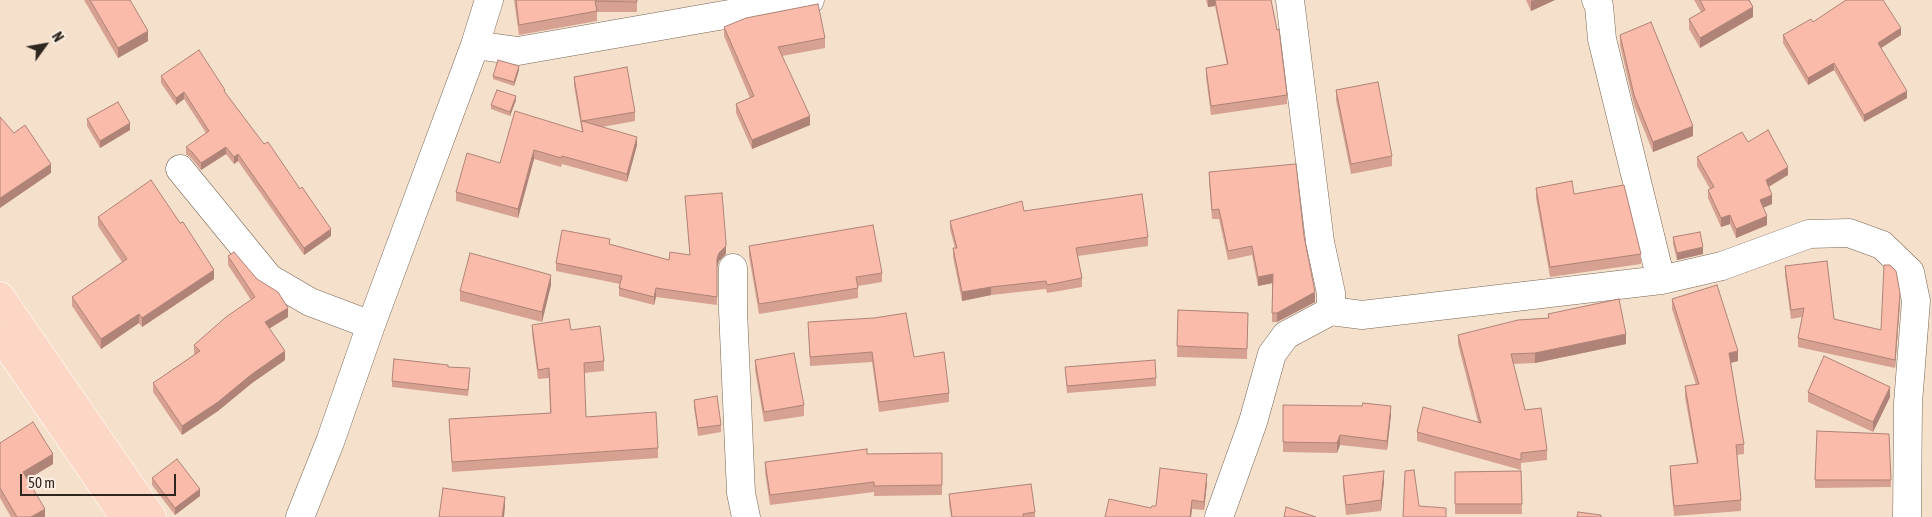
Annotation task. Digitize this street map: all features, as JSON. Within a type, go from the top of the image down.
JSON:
[{"type":"main road","points":[[0,296],[152,517]]},
{"type":"main road","points":[[0,336],[124,517]]},
{"type":"street","points":[[475,46],[518,51],[810,0]]},
{"type":"street","points":[[1290,0],[1320,242],[1332,311]]},
{"type":"street","points":[[1596,0],[1599,6],[1602,39],[1661,280]]},
{"type":"street","points":[[300,517],[330,442],[371,325],[475,46],[488,1]]},
{"type":"street","points":[[180,169],[269,278],[310,302],[371,325]]},
{"type":"street","points":[[1218,517],[1253,422],[1272,354],[1286,335],[1332,311],[1362,315],[1661,280],[1722,266],[1809,234],[1850,233],[1882,245],[1910,272],[1916,301],[1908,403],[1907,517]]},
{"type":"street","points":[[733,268],[741,493],[746,517]]},
{"type":"building","points":[[90,0],[130,0],[148,31],[118,48]]},
{"type":"building","points":[[516,0],[637,0],[637,2],[595,1],[597,11],[519,25]]},
{"type":"building","points":[[1215,0],[1271,0],[1277,30],[1279,29],[1287,95],[1211,106],[1206,68],[1228,64]]},
{"type":"building","points":[[1700,0],[1749,0],[1753,7],[1700,38],[1689,19],[1705,10]]},
{"type":"building","points":[[1846,0],[1883,0],[1901,28],[1878,43],[1907,91],[1864,115],[1834,63],[1808,78],[1783,35],[1811,19],[1813,22]]},
{"type":"building","points":[[818,4],[825,38],[778,47],[810,116],[752,140],[736,104],[754,96],[724,27],[746,18]]},
{"type":"building","points":[[1651,22],[1693,126],[1653,142],[1634,95],[1620,35]]},
{"type":"building","points":[[199,50],[224,91],[264,144],[268,142],[300,189],[302,187],[331,229],[304,248],[238,154],[234,157],[226,147],[201,163],[186,147],[209,131],[184,92],[176,98],[161,76]]},
{"type":"building","points":[[498,60],[519,66],[514,82],[493,76]]},
{"type":"building","points":[[627,67],[635,112],[582,121],[637,137],[627,174],[534,150],[518,209],[456,192],[467,153],[500,163],[515,111],[583,132],[574,77]]},
{"type":"building","points":[[1378,82],[1392,156],[1351,164],[1336,90]]},
{"type":"building","points":[[497,90],[516,96],[510,112],[491,105]]},
{"type":"building","points":[[118,102],[130,123],[100,141],[87,119]]},
{"type":"building","points":[[0,117],[14,133],[25,125],[51,164],[0,198]]},
{"type":"building","points":[[1768,130],[1788,167],[1766,180],[1772,195],[1760,200],[1767,216],[1736,229],[1730,215],[1721,218],[1708,190],[1714,187],[1697,157],[1742,132],[1748,142]]},
{"type":"building","points":[[1296,164],[1304,236],[1315,292],[1277,313],[1272,313],[1273,274],[1258,277],[1252,246],[1228,251],[1219,209],[1212,210],[1209,172]]},
{"type":"building","points":[[151,180],[180,223],[183,222],[214,270],[142,318],[139,314],[101,339],[72,297],[127,259],[98,217]]},
{"type":"building","points":[[1572,181],[1574,194],[1624,185],[1641,254],[1550,267],[1536,188]]},
{"type":"building","points":[[722,193],[726,246],[719,253],[717,259],[717,297],[656,288],[654,297],[619,288],[622,276],[556,263],[562,230],[610,239],[609,244],[669,260],[670,252],[690,255],[685,196]]},
{"type":"building","points":[[1142,194],[1148,237],[1076,248],[1082,278],[1047,285],[1046,281],[962,292],[953,248],[957,248],[950,221],[1022,201],[1024,211]]},
{"type":"building","points":[[873,225],[882,273],[856,277],[858,288],[759,304],[749,246]]},
{"type":"building","points":[[1700,232],[1703,247],[1677,253],[1673,237]]},
{"type":"building","points":[[234,252],[257,279],[278,292],[288,308],[265,322],[285,351],[252,374],[218,402],[182,426],[153,383],[200,351],[194,345],[226,317],[255,297],[228,256]]},
{"type":"building","points":[[470,253],[551,275],[542,312],[460,291]]},
{"type":"building","points":[[1827,261],[1834,319],[1881,330],[1884,265],[1890,265],[1896,271],[1900,293],[1895,360],[1798,338],[1804,308],[1791,310],[1785,266]]},
{"type":"building","points":[[1717,285],[1738,351],[1729,353],[1744,444],[1736,445],[1741,500],[1674,506],[1670,466],[1698,463],[1685,386],[1699,384],[1672,299]]},
{"type":"building","points":[[1619,299],[1626,334],[1535,353],[1511,354],[1525,410],[1541,408],[1547,450],[1521,453],[1521,460],[1417,432],[1423,407],[1481,423],[1458,335],[1518,320],[1549,318],[1548,314]]},
{"type":"building","points":[[1178,310],[1248,313],[1247,349],[1177,346]]},
{"type":"building","points":[[906,313],[914,357],[944,352],[949,393],[879,402],[872,352],[810,357],[808,322],[874,318]]},
{"type":"building","points":[[569,319],[571,330],[600,326],[604,361],[584,363],[586,417],[656,412],[658,448],[452,462],[449,419],[551,413],[549,368],[538,370],[532,325]]},
{"type":"building","points":[[794,353],[804,405],[764,412],[755,360]]},
{"type":"building","points":[[1824,356],[1890,387],[1873,422],[1808,392]]},
{"type":"building","points":[[394,359],[448,365],[448,367],[470,368],[468,390],[392,381]]},
{"type":"building","points":[[1155,360],[1156,378],[1067,386],[1065,367]]},
{"type":"building","points":[[717,396],[721,425],[698,428],[694,400]]},
{"type":"building","points":[[1363,403],[1391,406],[1387,441],[1340,435],[1337,443],[1283,442],[1283,405],[1362,406]]},
{"type":"building","points":[[33,422],[53,454],[23,472],[45,509],[31,517],[17,517],[0,488],[0,443]]},
{"type":"building","points":[[1817,431],[1889,434],[1891,480],[1815,480]]},
{"type":"building","points":[[867,449],[867,454],[942,453],[942,485],[874,486],[874,482],[770,495],[765,462]]},
{"type":"building","points":[[177,459],[200,489],[175,508],[152,478]]},
{"type":"building","points":[[1160,468],[1207,474],[1204,502],[1192,500],[1190,517],[1105,517],[1109,499],[1151,508],[1156,506]]},
{"type":"building","points":[[1414,470],[1419,506],[1446,508],[1446,517],[1403,517],[1405,471]]},
{"type":"building","points":[[1384,471],[1381,500],[1346,505],[1343,476]]},
{"type":"building","points":[[1521,471],[1522,504],[1455,504],[1455,472]]},
{"type":"building","points":[[1031,484],[1035,512],[1023,514],[1023,517],[952,517],[949,494]]},
{"type":"building","points":[[443,488],[505,497],[502,517],[439,517]]},
{"type":"building","points":[[1286,507],[1316,517],[1284,517]]},
{"type":"building","points":[[1578,512],[1601,515],[1601,517],[1577,517]]}]
